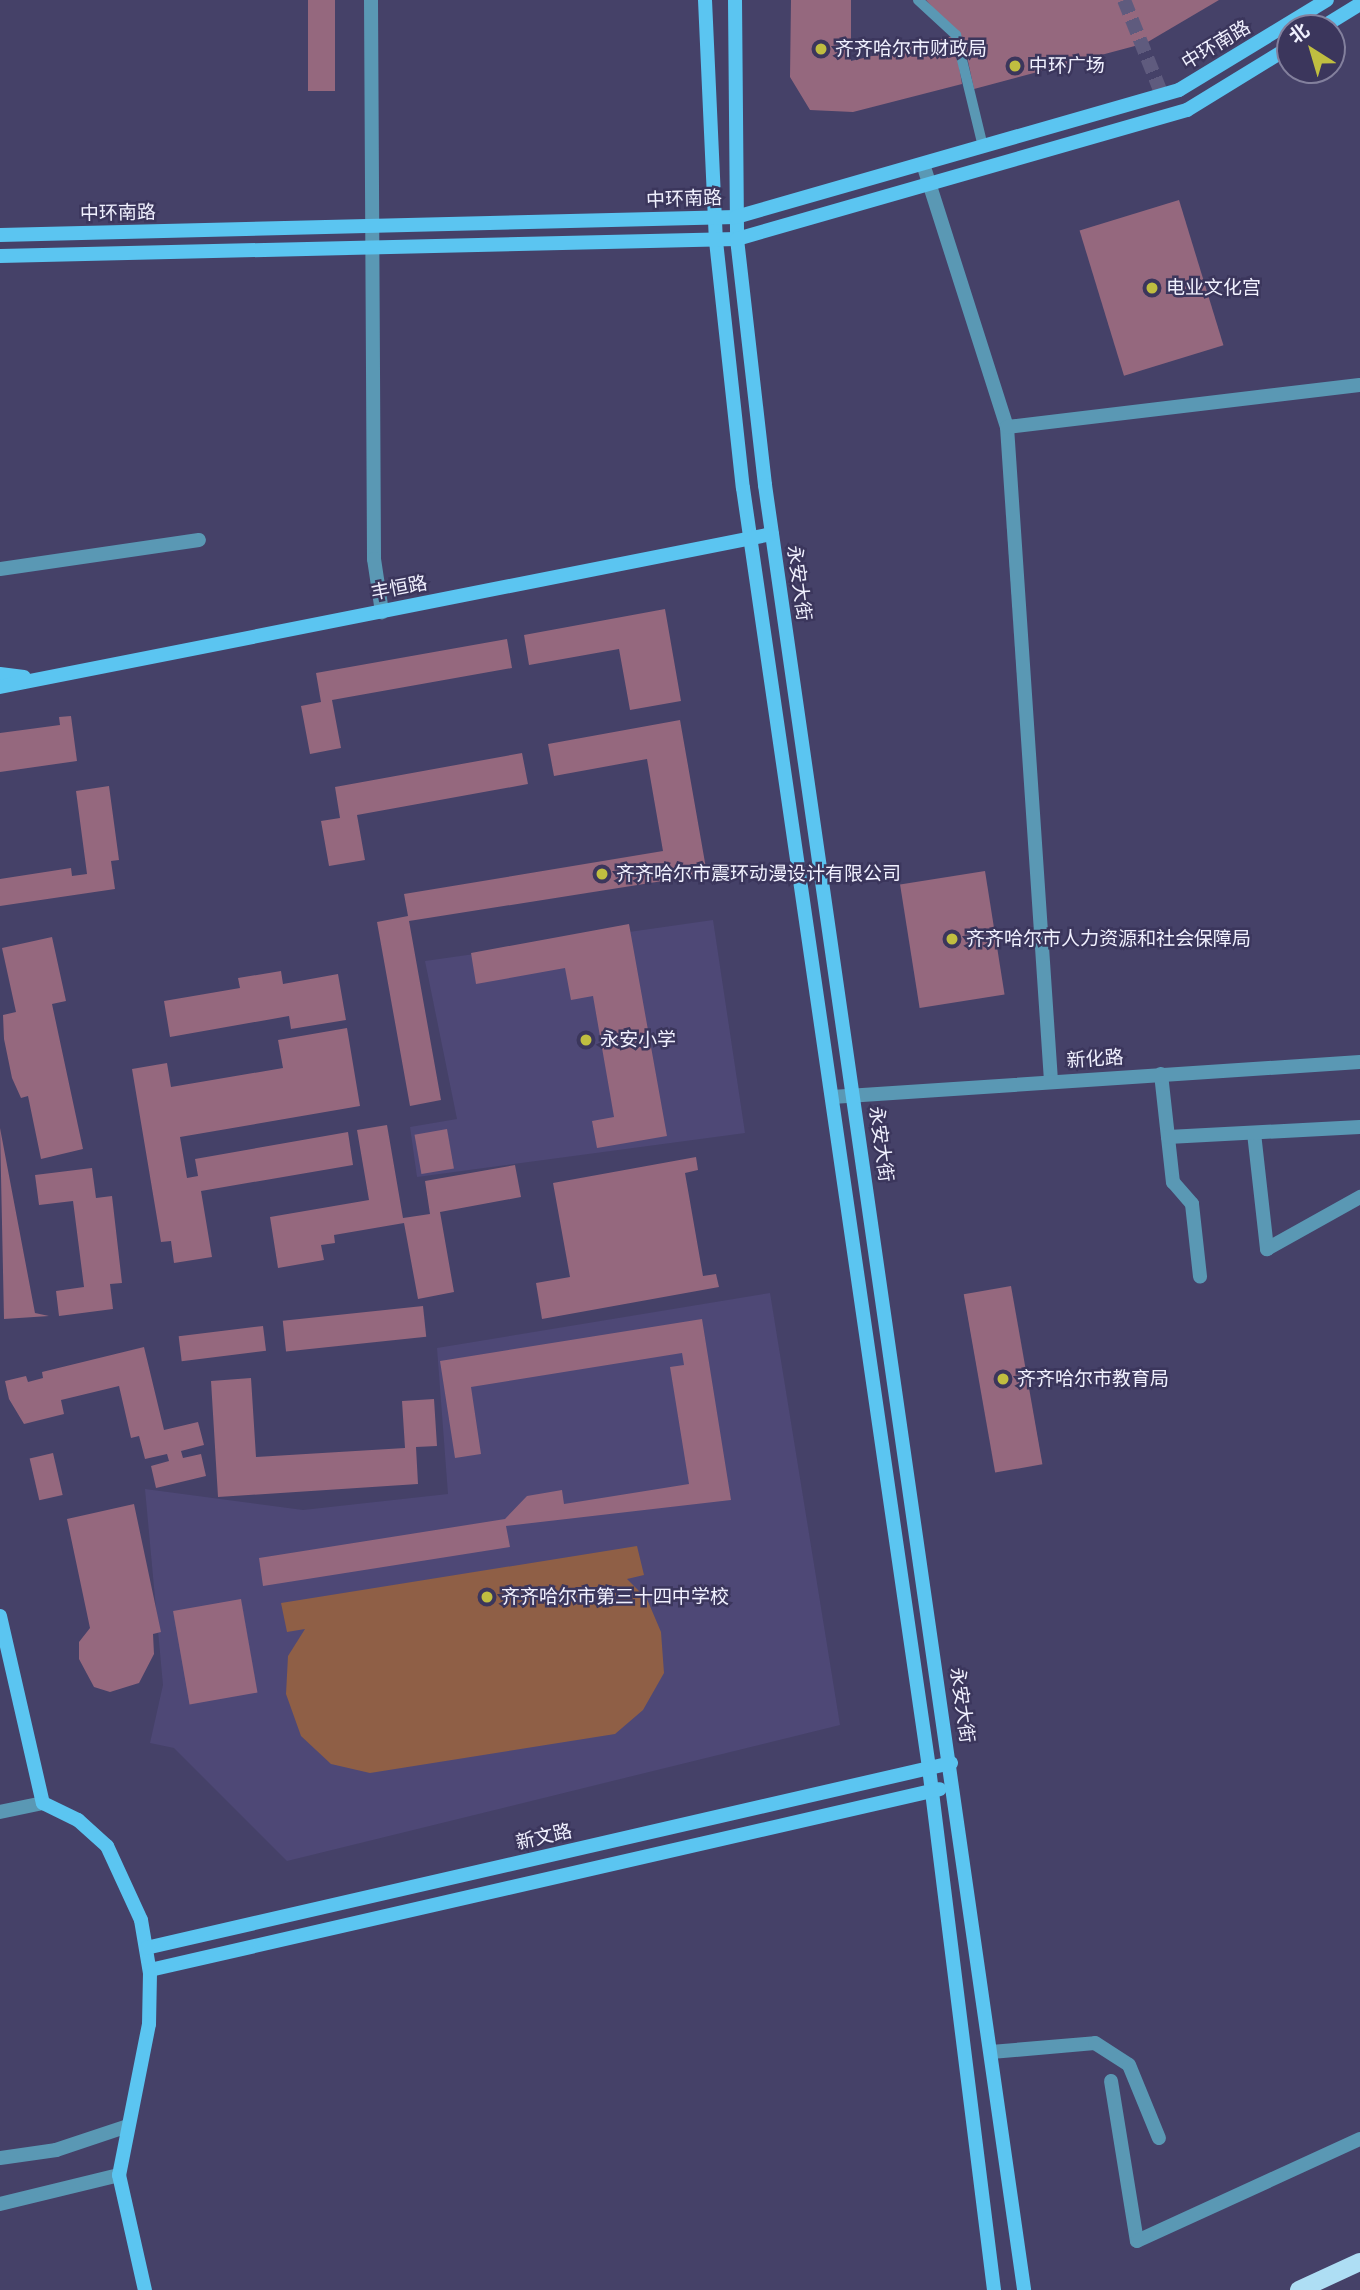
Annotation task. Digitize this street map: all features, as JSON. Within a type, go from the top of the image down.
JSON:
[{"type":"main road","points":[[705,0],[716,242],[750,538],[929,1768],[995,2290]]},
{"type":"main road","name":"永安大街","points":[[735,0],[737,239],[772,534],[951,1763],[1024,2290]]},
{"type":"main road","name":"中环南路","points":[[0,235],[375,228],[736,217],[1179,90],[1327,0]]},
{"type":"main road","points":[[1344,14],[1360,4]]},
{"type":"main road","name":"中环南路","points":[[0,256],[374,252],[716,242],[737,239],[1187,110],[1276,56]]},
{"type":"main road","name":"丰恒路","points":[[33,678],[772,534]]},
{"type":"main road","points":[[0,674],[33,678]]},
{"type":"main road","points":[[0,687],[33,678]]},
{"type":"main road","points":[[0,1616],[43,1803],[78,1820],[107,1846],[141,1920],[150,1970],[149,2024],[125,2127],[119,2175],[145,2290]]},
{"type":"main road","name":"新文路","points":[[146,1948],[951,1763]]},
{"type":"main road","points":[[150,1970],[954,1786]]},
{"type":"main road","points":[[1299,2290],[1360,2262]]},
{"type":"street","points":[[371,0],[375,228],[374,559],[382,611]]},
{"type":"street","points":[[923,164],[1007,427],[1051,1081]]},
{"type":"street","points":[[1007,427],[1360,385]]},
{"type":"street","points":[[0,569],[198,540]]},
{"type":"street","name":"新化路","points":[[832,1097],[1360,1062]]},
{"type":"street","points":[[1161,1074],[1173,1182],[1192,1204],[1200,1277]]},
{"type":"street","points":[[1168,1137],[1360,1127]]},
{"type":"street","points":[[1254,1132],[1267,1249],[1360,1196]]},
{"type":"street","points":[[0,1812],[43,1803]]},
{"type":"street","points":[[991,2052],[1095,2043],[1129,2064],[1159,2138]]},
{"type":"street","points":[[1111,2081],[1137,2241],[1360,2139]]},
{"type":"street","points":[[0,2158],[56,2150],[125,2127]]},
{"type":"street","points":[[0,2204],[119,2175]]},
{"type":"lane","points":[[918,0],[956,35],[983,147]]},
{"type":"shaded area","name":"永安小学","points":[[713,920],[745,1133],[417,1177],[410,1127],[457,1119],[425,961]]},
{"type":"shaded area","name":"齐齐哈尔市第三十四中学校","points":[[770,1293],[840,1725],[287,1861],[174,1748],[150,1743],[163,1685],[145,1489],[303,1510],[448,1494],[437,1348]]},
{"type":"shaded area","points":[[637,1546],[644,1575],[627,1579],[647,1599],[661,1632],[664,1673],[643,1710],[615,1734],[370,1773],[331,1764],[301,1736],[286,1694],[288,1656],[305,1629],[287,1632],[281,1603]]},
{"type":"building","points":[[308,0],[335,0],[335,91],[308,91]]},
{"type":"building","name":"齐齐哈尔市财政局","points":[[791,0],[851,0],[851,61],[954,36],[962,84],[853,112],[810,110],[790,77]]},
{"type":"building","name":"中环广场","points":[[926,0],[1219,0],[1146,43],[974,89],[964,43]]},
{"type":"building","name":"电业文化宫","points":[[1179,200],[1223,345],[1124,376],[1080,230]]},
{"type":"building","points":[[665,609],[681,701],[630,710],[619,649],[529,665],[524,635]]},
{"type":"building","points":[[507,639],[512,668],[332,700],[341,748],[310,754],[301,706],[321,702],[316,673]]},
{"type":"building","points":[[71,716],[77,761],[0,772],[0,733],[60,725],[59,717]]},
{"type":"building","points":[[680,720],[707,874],[409,921],[441,1100],[410,1106],[377,922],[408,916],[404,894],[663,851],[647,759],[554,776],[548,744]]},
{"type":"building","points":[[522,753],[528,784],[357,815],[365,860],[329,866],[321,821],[340,818],[335,787]]},
{"type":"building","points":[[109,786],[119,860],[111,861],[115,889],[0,906],[0,879],[71,868],[72,876],[87,874],[76,791]]},
{"type":"building","name":"齐齐哈尔市人力资源和社会保障局","points":[[985,871],[1005,994],[920,1008],[900,884]]},
{"type":"building","points":[[629,924],[667,1136],[597,1148],[592,1121],[614,1117],[593,996],[571,1000],[565,968],[476,984],[471,953]]},
{"type":"building","points":[[52,937],[66,1001],[52,1004],[83,1149],[41,1159],[28,1096],[21,1098],[12,1078],[4,1039],[3,1015],[16,1012],[2,948]]},
{"type":"building","points":[[281,971],[283,984],[338,974],[346,1020],[291,1029],[289,1016],[170,1037],[164,1001],[240,988],[238,978]]},
{"type":"building","points":[[347,1028],[360,1106],[180,1137],[187,1178],[198,1176],[195,1159],[348,1132],[353,1165],[201,1191],[212,1257],[174,1263],[171,1241],[161,1242],[132,1069],[167,1063],[171,1087],[283,1068],[278,1040]]},
{"type":"building","points":[[387,1125],[403,1218],[430,1214],[425,1181],[515,1165],[521,1197],[440,1212],[454,1292],[418,1299],[404,1223],[334,1235],[335,1243],[321,1245],[324,1260],[278,1268],[270,1217],[369,1200],[357,1130]]},
{"type":"building","points":[[0,1128],[35,1313],[49,1316],[4,1319]]},
{"type":"building","points":[[447,1129],[454,1168],[421,1174],[415,1135]]},
{"type":"building","points":[[696,1157],[698,1170],[685,1173],[703,1276],[716,1274],[719,1287],[542,1319],[536,1283],[570,1277],[553,1183]]},
{"type":"building","points":[[92,1168],[96,1198],[112,1196],[122,1283],[110,1284],[113,1309],[59,1316],[56,1291],[84,1287],[73,1201],[39,1205],[35,1175]]},
{"type":"building","name":"齐齐哈尔市教育局","points":[[1011,1286],[1042,1464],[995,1473],[964,1294]]},
{"type":"building","points":[[423,1306],[426,1337],[286,1352],[283,1321]]},
{"type":"building","points":[[702,1319],[731,1500],[506,1526],[510,1547],[263,1586],[259,1558],[505,1519],[527,1496],[562,1490],[564,1504],[689,1484],[670,1367],[684,1365],[682,1353],[471,1387],[481,1454],[455,1458],[440,1361]]},
{"type":"building","points":[[263,1326],[266,1351],[182,1361],[179,1336]]},
{"type":"building","points":[[144,1347],[164,1430],[198,1422],[204,1445],[181,1451],[183,1458],[201,1454],[206,1476],[156,1488],[151,1466],[169,1461],[167,1454],[145,1459],[139,1436],[131,1438],[119,1386],[61,1400],[64,1414],[24,1424],[9,1399],[5,1381],[26,1376],[28,1382],[43,1378],[42,1372]]},
{"type":"building","points":[[251,1378],[256,1457],[405,1448],[402,1401],[434,1399],[437,1446],[416,1447],[418,1484],[218,1497],[211,1381]]},
{"type":"building","points":[[53,1453],[63,1495],[39,1500],[30,1458]]},
{"type":"building","points":[[134,1504],[161,1632],[153,1634],[154,1654],[139,1683],[110,1692],[94,1687],[79,1659],[79,1642],[90,1628],[67,1519]]},
{"type":"building","points":[[241,1599],[257,1693],[190,1705],[173,1611]]},
{"type":"tunnel","points":[[1124,0],[1162,95]]},
{"type":"place","name":"齐齐哈尔市财政局","points":[[821,49]]},
{"type":"place","name":"中环广场","points":[[1015,66]]},
{"type":"place","name":"电业文化宫","points":[[1152,288]]},
{"type":"place","name":"齐齐哈尔市震环动漫设计有限公司","points":[[602,874]]},
{"type":"place","name":"齐齐哈尔市人力资源和社会保障局","points":[[952,939]]},
{"type":"place","name":"永安小学","points":[[586,1040]]},
{"type":"place","name":"齐齐哈尔市教育局","points":[[1003,1379]]},
{"type":"place","name":"齐齐哈尔市第三十四中学校","points":[[487,1597]]}]
